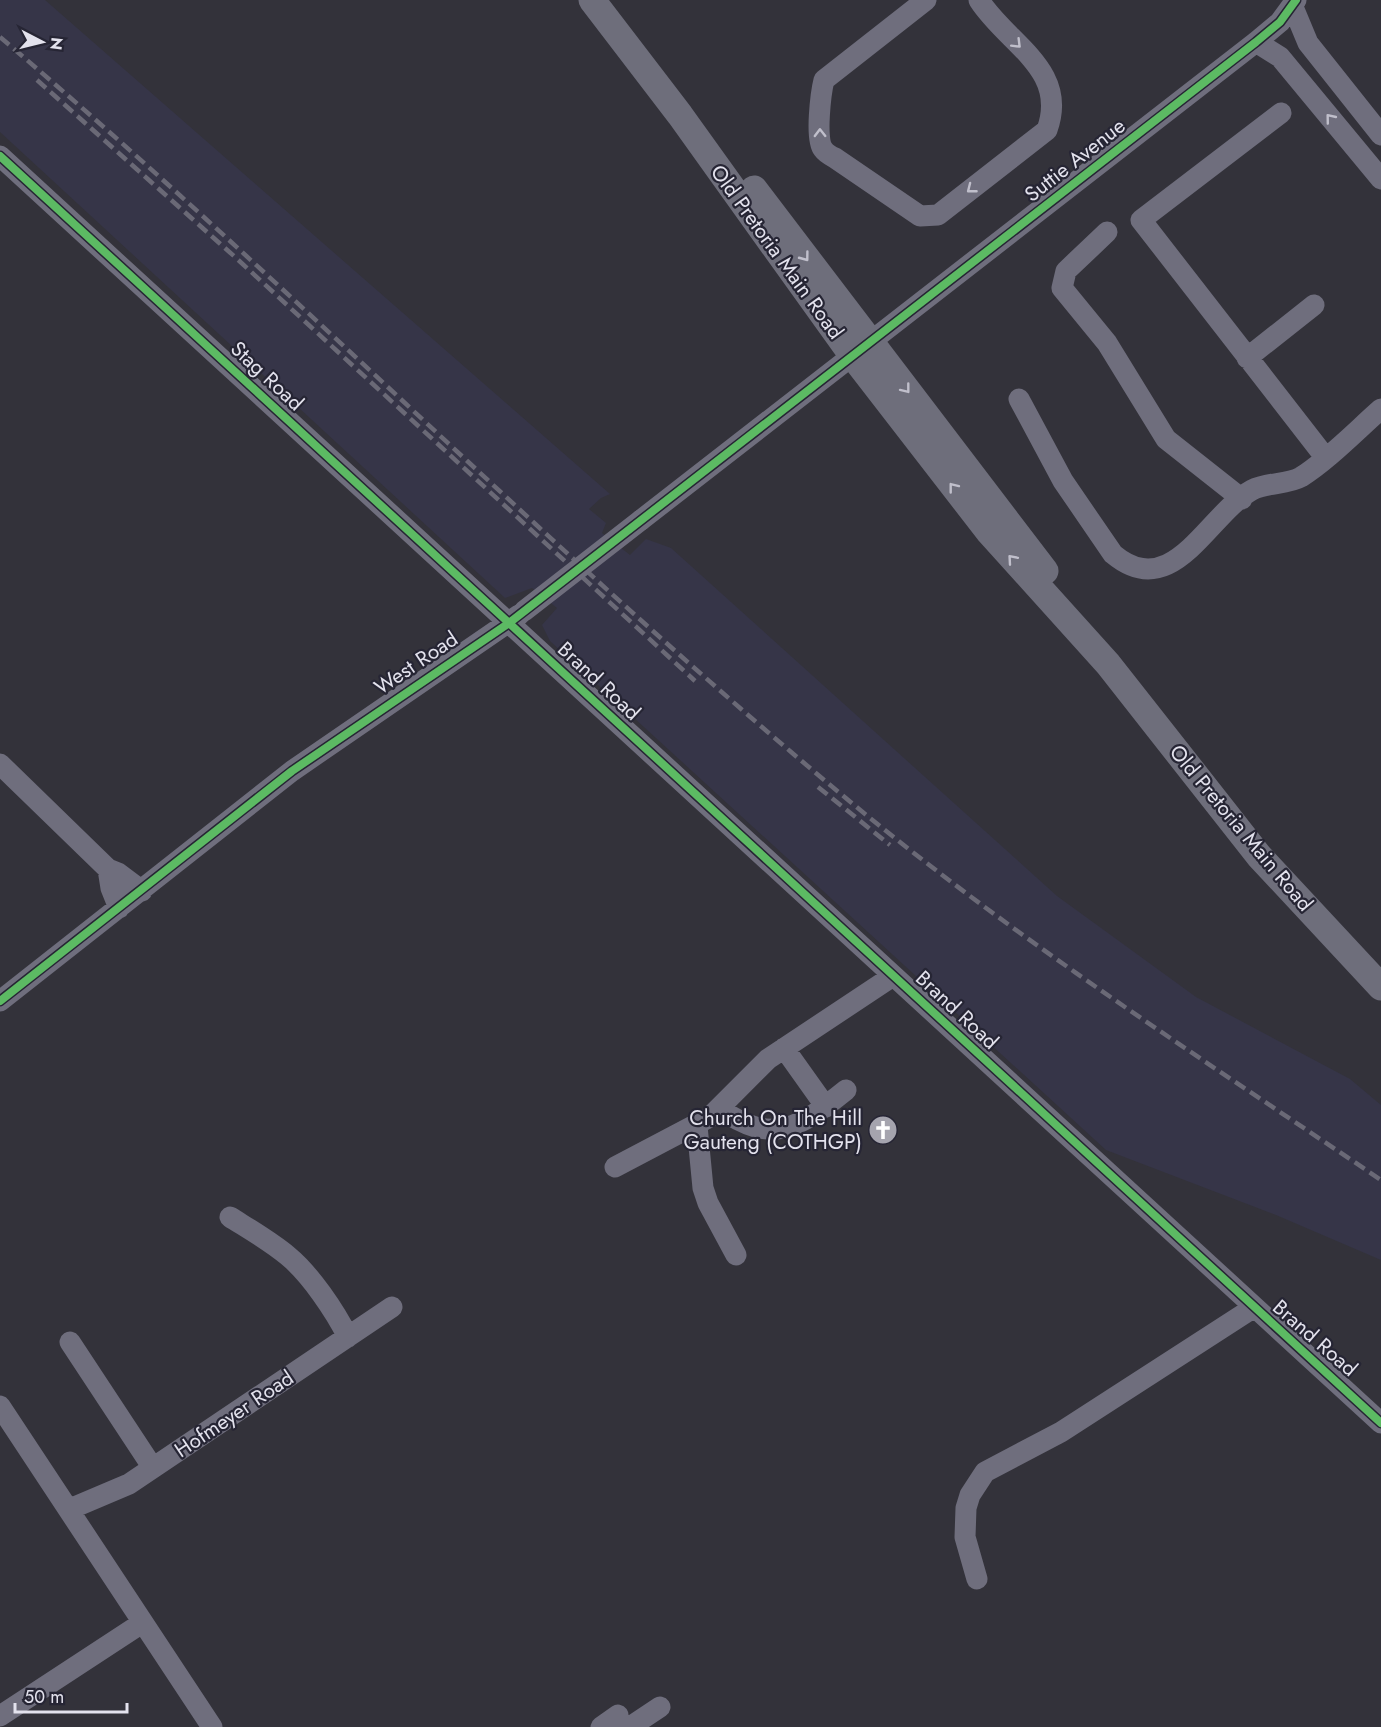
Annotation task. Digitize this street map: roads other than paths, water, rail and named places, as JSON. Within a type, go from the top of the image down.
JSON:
[{"type":"main road","name":"Old Pretoria Main Road","points":[[591,0],[861,349]]},
{"type":"main road","name":"Old Pretoria Main Road","points":[[606,0],[861,349],[989,532],[1067,622],[1108,664],[1259,856],[1381,987]]},
{"type":"street","points":[[926,0],[824,80],[821,93],[820,141],[822,148],[835,158],[920,216],[930,217],[938,215],[1047,130],[1053,115],[1053,100],[1043,70],[1007,34],[979,0]]},
{"type":"street","name":"Suttie Avenue","points":[[861,349],[1256,42],[1280,22],[1295,3]]},
{"type":"street","points":[[1295,3],[1308,43],[1379,132],[1355,148]]},
{"type":"street","points":[[1256,42],[1280,57],[1381,179]]},
{"type":"street","points":[[1281,113],[1140,220],[1325,457]]},
{"type":"street","name":"Stag Road","points":[[0,156],[517,617]]},
{"type":"street","points":[[1107,232],[1066,271],[1062,288],[1107,343],[1166,439],[1242,499]]},
{"type":"street","points":[[1247,358],[1314,305]]},
{"type":"street","name":"West Road","points":[[0,1001],[292,771],[517,617],[861,349]]},
{"type":"street","points":[[1018,399],[1063,481],[1113,554],[1139,570],[1154,569],[1176,558],[1251,490],[1299,478],[1381,410]]},
{"type":"street","name":"Brand Road","points":[[517,617],[893,976],[1254,1308],[1368,1408],[1381,1423]]},
{"type":"street","points":[[0,764],[108,868],[142,891]]},
{"type":"street","points":[[108,868],[108,880],[119,908]]},
{"type":"street","points":[[615,1167],[697,1126],[719,1108],[753,1072],[784,1048],[893,976]]},
{"type":"street","points":[[784,1048],[826,1107]]},
{"type":"street","points":[[719,1108],[751,1127],[772,1129],[799,1125],[846,1090]]},
{"type":"street","points":[[697,1126],[703,1188],[708,1203],[736,1255]]},
{"type":"street","points":[[230,1216],[289,1257],[319,1291],[348,1337]]},
{"type":"street","name":"Hofmeyer Road","points":[[70,1509],[112,1492],[153,1468],[392,1307]]},
{"type":"street","name":"Brand Road","points":[[977,1579],[965,1537],[966,1508],[970,1495],[985,1472],[1061,1432],[1254,1308]]},
{"type":"street","points":[[70,1342],[153,1468]]},
{"type":"street","points":[[0,1406],[213,1727]]},
{"type":"street","points":[[0,1716],[142,1623]]},
{"type":"street","points":[[616,1723],[660,1707]]},
{"type":"railway","points":[[0,37],[216,228],[641,620],[859,809],[1050,955],[1381,1180]]},
{"type":"railway","points":[[37,80],[235,257],[695,681]]},
{"type":"railway","points":[[818,787],[890,845]]},
{"type":"place","name":"Church On The Hill Gauteng (COTHGP)","points":[[883,1130]]}]
